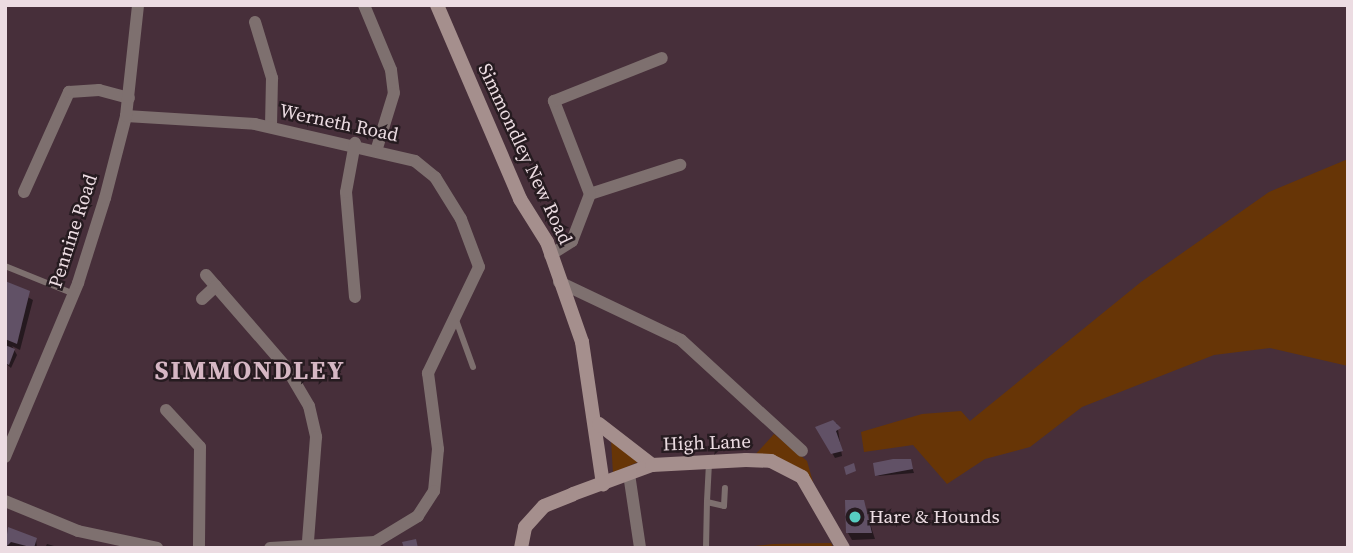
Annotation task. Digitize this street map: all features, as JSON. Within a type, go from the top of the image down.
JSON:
[{"type":"street","name":"Pennine Road","points":[[5,457],[8,441],[74,294],[126,116],[138,5]]},
{"type":"street","points":[[364,5],[391,69],[394,93],[377,148]]},
{"type":"street","name":"Simmondley New Road","points":[[437,5],[551,255],[590,368],[599,424],[603,484]]},
{"type":"street","points":[[255,22],[272,78],[271,127]]},
{"type":"street","points":[[551,255],[572,241],[590,194],[554,101],[662,58]]},
{"type":"street","points":[[24,192],[69,92],[99,90],[129,98]]},
{"type":"street","name":"Werneth Road","points":[[126,116],[271,127],[377,148],[415,161],[435,177],[461,219],[479,267],[456,320],[428,373],[438,449],[433,491],[418,516],[375,545],[308,542],[270,548]]},
{"type":"street","points":[[355,143],[346,192],[355,297]]},
{"type":"street","points":[[590,194],[680,165]]},
{"type":"street","points":[[206,275],[286,367],[309,406],[316,437],[308,542]]},
{"type":"street","points":[[559,282],[681,340],[802,451]]},
{"type":"street","points":[[202,299],[216,286]]},
{"type":"street","points":[[166,410],[200,447],[199,548]]},
{"type":"street","points":[[599,424],[652,465]]},
{"type":"street","name":"High Lane","points":[[521,548],[525,527],[544,506],[652,465],[771,461],[788,467],[821,503],[843,548]]},
{"type":"street","points":[[629,474],[640,548]]},
{"type":"street","points":[[5,501],[78,531],[157,548]]},
{"type":"lane","points":[[5,266],[74,294]]},
{"type":"lane","points":[[456,320],[472,367]]},
{"type":"lane","points":[[706,548],[709,463]]},
{"type":"lane","points":[[707,502],[724,506],[725,488]]},
{"type":"shaded area","points":[[1348,159],[1348,366],[1270,348],[1214,355],[1082,407],[1030,447],[985,459],[947,484],[913,445],[864,452],[861,432],[922,414],[961,411],[970,421],[1141,282],[1269,192]]},
{"type":"shaded area","points":[[774,434],[807,461],[813,482],[782,459],[753,457]]},
{"type":"shaded area","points":[[611,440],[638,462],[613,473]]},
{"type":"shaded area","points":[[831,543],[834,548],[735,548],[773,544]]},
{"type":"building","points":[[5,281],[30,291],[17,344],[5,339]]},
{"type":"building","points":[[5,345],[15,349],[9,365],[5,363]]},
{"type":"building","points":[[833,420],[841,428],[836,431],[843,451],[831,454],[815,427]]},
{"type":"building","points":[[911,459],[913,469],[875,476],[873,463]]},
{"type":"building","points":[[854,463],[856,471],[846,475],[844,467]]},
{"type":"building","name":"Hare & Hounds","points":[[845,500],[864,500],[872,533],[846,533]]},
{"type":"building","points":[[8,527],[37,538],[34,548],[11,542],[5,548]]},
{"type":"building","points":[[416,539],[418,548],[404,548],[402,542]]},
{"type":"place","name":"Hare & Hounds","points":[[855,517]]},
{"type":"district","name":"SIMMONDLEY","points":[[250,371]]}]
